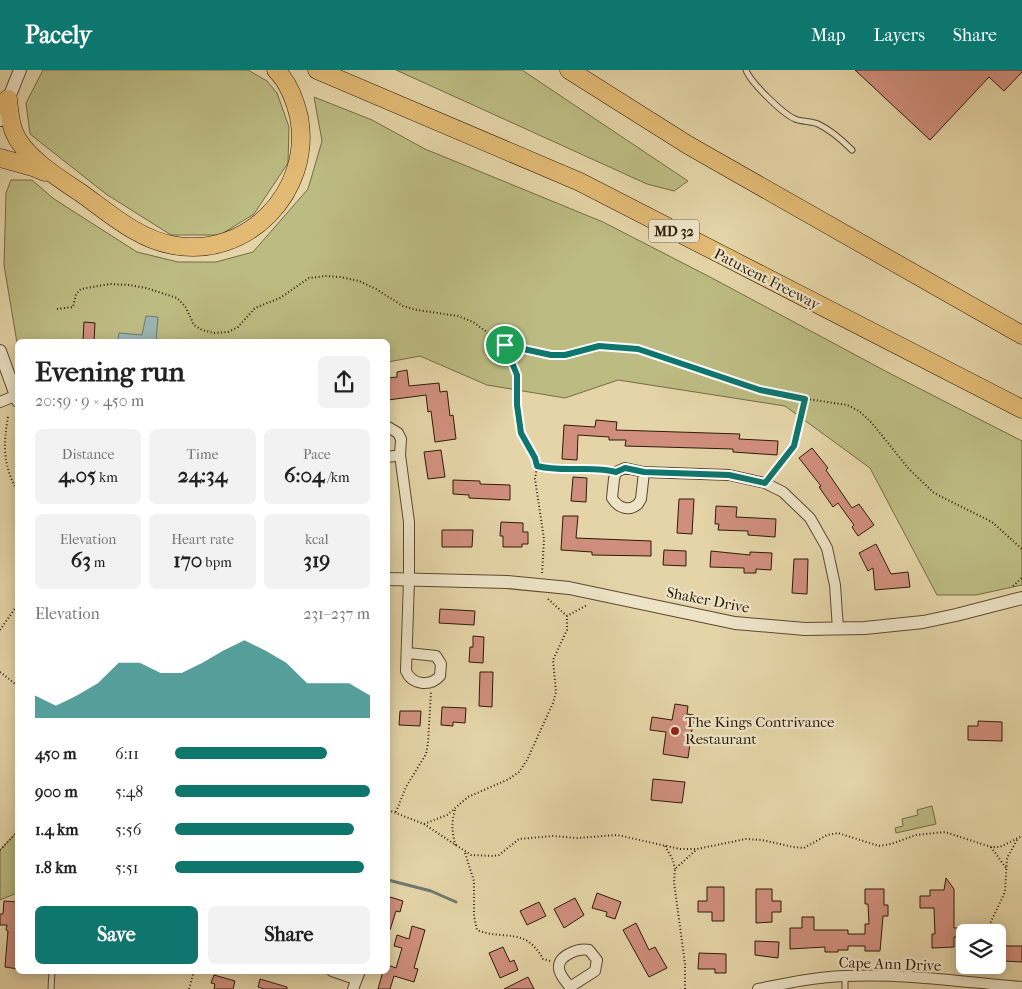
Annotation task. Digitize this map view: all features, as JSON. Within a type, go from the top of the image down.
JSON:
[{"type":"highway","points":[[4,102],[15,133],[21,143],[30,154],[61,180],[133,230],[152,240],[172,245],[205,247],[240,237],[270,215],[290,185],[298,166],[301,128],[297,108],[290,90],[276,70]]},
{"type":"highway","name":"Patuxent Freeway","points":[[317,70],[580,182],[1022,410]]},
{"type":"highway","points":[[568,70],[616,102],[688,145],[1022,335]]},
{"type":"highway","points":[[0,158],[33,167],[61,180]]},
{"type":"street","points":[[0,120],[4,102],[20,70]]},
{"type":"street","points":[[0,351],[15,396]]},
{"type":"street","points":[[0,402],[15,399]]},
{"type":"street","points":[[390,428],[398,433],[401,439],[400,456],[409,522],[408,653],[405,664],[408,677],[418,682],[431,683],[440,676],[442,664],[440,659],[430,654],[408,653]]},
{"type":"street","points":[[390,457],[400,456]]},
{"type":"street","points":[[644,472],[641,499],[634,508],[620,507],[612,498],[614,479],[616,472],[625,468],[644,472],[729,475],[765,483],[784,492],[810,518],[823,540],[832,566],[838,629]]},
{"type":"street","name":"Shaker Drive","points":[[390,579],[506,582],[569,588],[735,623],[768,627],[838,629],[923,622],[1022,598]]},
{"type":"street","points":[[579,950],[590,950],[595,956],[597,964],[595,971],[571,988],[560,973],[559,963],[562,958],[579,950]]},
{"type":"street","points":[[340,974],[356,980]]},
{"type":"street","name":"Cape Ann Drive","points":[[758,989],[803,980],[845,976],[888,976],[1022,987]]},
{"type":"lane","points":[[746,70],[751,80],[789,116],[798,120],[817,123],[826,128],[852,150]]},
{"type":"lane","points":[[51,989],[52,974]]},
{"type":"lane","points":[[845,976],[845,989]]},
{"type":"path","points":[[57,309],[74,307],[76,294],[82,289],[110,284],[129,285],[146,288],[177,298],[185,306],[194,325],[202,330],[214,333],[228,332],[238,327],[255,308],[280,298],[309,278],[341,277],[359,281],[403,306],[458,316],[473,322],[505,345],[551,355],[565,355],[599,346],[638,349],[760,390],[805,399],[847,404],[859,411],[921,482],[934,493],[992,522],[1022,549]]},
{"type":"path","points":[[505,345],[517,375],[517,405],[521,433],[535,458],[537,466],[535,479],[544,539],[542,571]]},
{"type":"path","points":[[513,362],[522,349]]},
{"type":"path","points":[[765,483],[794,446],[805,399]]},
{"type":"path","points":[[8,417],[4,442],[9,474],[15,486]]},
{"type":"path","points":[[0,439],[4,442]]},
{"type":"path","points":[[537,466],[560,470],[608,470],[616,472]]},
{"type":"path","points":[[1013,586],[1022,578]]},
{"type":"path","points":[[424,824],[455,810],[468,797],[482,789],[509,779],[519,772],[527,760],[553,703],[556,692],[553,660],[567,630],[567,616],[548,599]]},
{"type":"path","points":[[567,616],[586,605]]},
{"type":"path","points":[[0,630],[15,608]]},
{"type":"path","points":[[0,672],[15,684]]},
{"type":"path","points":[[396,812],[406,787],[426,754],[431,683]]},
{"type":"path","points":[[390,810],[424,824],[456,847],[465,852],[480,856],[499,855],[519,840],[553,836],[577,838],[617,835],[680,849],[697,849],[746,839],[804,848],[826,835],[838,833],[878,846],[891,844],[916,835],[945,832],[991,847],[1000,847],[1022,836]]},
{"type":"path","points":[[455,810],[452,819],[452,832],[456,847]]},
{"type":"path","points":[[0,850],[15,834]]},
{"type":"path","points":[[990,924],[1005,892],[1007,858],[1018,838]]},
{"type":"path","points":[[664,846],[673,860],[674,882],[685,964],[685,989]]},
{"type":"path","points":[[991,847],[1006,868]]},
{"type":"path","points":[[674,869],[697,849]]},
{"type":"path","points":[[465,852],[474,880],[474,916],[477,930],[484,933],[520,937],[538,949],[543,959],[559,963]]},
{"type":"path","points":[[189,989],[193,974]]},
{"type":"shaded area","points":[[43,70],[248,70],[267,81],[277,93],[289,127],[288,163],[254,214],[220,235],[171,235],[106,194],[30,134],[26,103]]},
{"type":"shaded area","points":[[396,70],[522,70],[688,181],[674,191],[647,184]]},
{"type":"shaded area","points":[[314,97],[372,120],[425,149],[603,222],[1022,441],[1022,585],[976,595],[937,595],[870,468],[785,406],[618,380],[565,398],[487,385],[420,356],[390,362],[390,339],[16,339],[4,265],[6,193],[11,180],[32,180],[54,199],[137,252],[178,262],[216,262],[253,252],[308,189],[322,141]]},
{"type":"shaded area","points":[[932,806],[936,824],[896,833],[895,828],[903,826],[902,819],[918,815],[917,810]]},
{"type":"shaded area","points":[[15,834],[15,894],[0,900],[0,850]]},
{"type":"water","points":[[146,316],[158,317],[156,339],[118,339],[119,333],[142,335]]},
{"type":"building","points":[[855,70],[1022,70],[1022,72],[1004,91],[989,77],[930,140]]},
{"type":"building","points":[[84,322],[95,323],[94,339],[83,339]]},
{"type":"building","points":[[407,370],[409,386],[439,383],[440,392],[447,391],[450,416],[453,415],[456,439],[435,442],[431,411],[428,412],[426,395],[390,400],[390,378],[397,377],[397,372]]},
{"type":"building","points":[[596,420],[617,422],[616,430],[740,434],[739,439],[778,441],[777,455],[733,452],[733,449],[625,446],[626,440],[609,440],[609,437],[578,435],[577,460],[562,459],[564,425],[595,427]]},
{"type":"building","points":[[812,448],[828,468],[826,470],[852,508],[859,504],[874,525],[858,536],[852,527],[854,525],[838,503],[833,507],[819,487],[821,486],[799,458]]},
{"type":"building","points":[[441,450],[445,477],[428,479],[424,452]]},
{"type":"building","points":[[573,477],[587,478],[586,502],[571,501]]},
{"type":"building","points":[[453,480],[480,481],[480,484],[510,485],[510,500],[469,498],[469,495],[453,494]]},
{"type":"building","points":[[679,499],[694,499],[692,534],[677,533]]},
{"type":"building","points":[[716,506],[737,507],[736,517],[776,519],[775,537],[748,535],[748,531],[718,530],[719,524],[715,524]]},
{"type":"building","points":[[563,516],[578,516],[576,538],[651,541],[651,556],[592,555],[592,552],[561,550]]},
{"type":"building","points":[[501,522],[523,523],[523,532],[528,532],[528,544],[522,544],[522,547],[503,547],[503,536],[500,536]]},
{"type":"building","points":[[442,530],[473,530],[472,547],[442,547]]},
{"type":"building","points":[[876,544],[891,574],[908,572],[910,587],[875,590],[873,568],[868,571],[859,553]]},
{"type":"building","points":[[664,550],[686,551],[686,566],[663,565]]},
{"type":"building","points":[[711,551],[750,555],[750,552],[772,553],[771,570],[756,569],[756,573],[744,573],[744,568],[710,567]]},
{"type":"building","points":[[794,559],[808,559],[807,594],[792,593]]},
{"type":"building","points":[[440,609],[475,611],[474,625],[439,623]]},
{"type":"building","points":[[473,636],[484,637],[483,663],[469,662],[470,647],[473,647]]},
{"type":"building","points":[[480,672],[493,672],[492,707],[479,706]]},
{"type":"building","name":"The Kings Contrivance Restaurant","points":[[675,704],[688,706],[687,714],[694,715],[688,758],[663,754],[666,732],[650,730],[652,717],[672,720]]},
{"type":"building","points":[[442,707],[466,708],[465,723],[453,722],[453,726],[441,725]]},
{"type":"building","points":[[400,711],[421,711],[420,726],[399,725]]},
{"type":"building","points":[[978,721],[1002,722],[1002,741],[968,740],[968,726],[978,726]]},
{"type":"building","points":[[653,779],[685,782],[682,803],[651,800]]},
{"type":"building","points":[[946,878],[954,889],[954,928],[956,928],[956,937],[954,937],[954,947],[932,948],[932,934],[935,934],[934,908],[920,908],[920,896],[930,896],[930,890],[944,890]]},
{"type":"building","points":[[707,887],[724,887],[724,921],[712,921],[712,912],[698,912],[698,901],[707,901]]},
{"type":"building","points":[[756,889],[772,889],[772,901],[781,901],[781,912],[772,912],[772,922],[756,923]]},
{"type":"building","points":[[865,889],[884,889],[884,905],[888,905],[888,916],[883,916],[880,951],[865,951],[865,946],[848,946],[848,950],[838,950],[838,952],[825,952],[825,947],[790,949],[790,928],[802,928],[802,917],[814,917],[814,930],[848,930],[848,934],[865,934],[865,924],[869,924],[868,904],[865,904]]},
{"type":"building","points":[[597,893],[621,902],[615,919],[606,916],[607,912],[592,908]]},
{"type":"building","points":[[390,897],[403,901],[400,912],[396,911],[390,930]]},
{"type":"building","points":[[575,898],[584,915],[564,928],[554,909]]},
{"type":"building","points":[[4,901],[15,902],[15,969],[5,967],[8,931],[6,930],[7,925],[0,925],[0,914],[3,914]]},
{"type":"building","points":[[539,902],[546,916],[527,925],[520,911]]},
{"type":"building","points":[[636,923],[649,950],[655,947],[667,968],[649,977],[623,930]]},
{"type":"building","points":[[412,926],[425,930],[414,968],[418,969],[414,982],[394,976],[390,989],[378,989],[382,974],[390,974],[390,966],[396,968],[402,948],[394,946],[397,935],[409,939]]},
{"type":"building","points":[[755,941],[779,942],[778,958],[755,955]]},
{"type":"building","points":[[1006,946],[1022,946],[1022,962],[1006,961]]},
{"type":"building","points":[[503,947],[510,962],[514,960],[518,970],[500,978],[489,953]]},
{"type":"building","points":[[699,953],[726,954],[726,973],[715,973],[715,969],[698,969]]},
{"type":"building","points":[[214,975],[235,981],[233,989],[214,989],[215,984],[211,983]]},
{"type":"building","points":[[528,977],[534,989],[504,989]]},
{"type":"building","points":[[260,979],[287,987],[287,989],[264,989],[258,987]]},
{"type":"waterway","points":[[390,881],[431,891],[456,902]]},
{"type":"place","name":"The Kings Contrivance Restaurant","points":[[675,731]]},
{"type":"route","points":[[505,345],[551,355],[565,355],[599,346],[638,349],[760,390],[805,399],[797,437],[794,446],[765,483],[729,475],[644,472],[631,468],[620,469],[616,472],[608,470],[560,470],[537,466],[535,458],[521,433],[517,405],[517,375],[505,345]]}]
